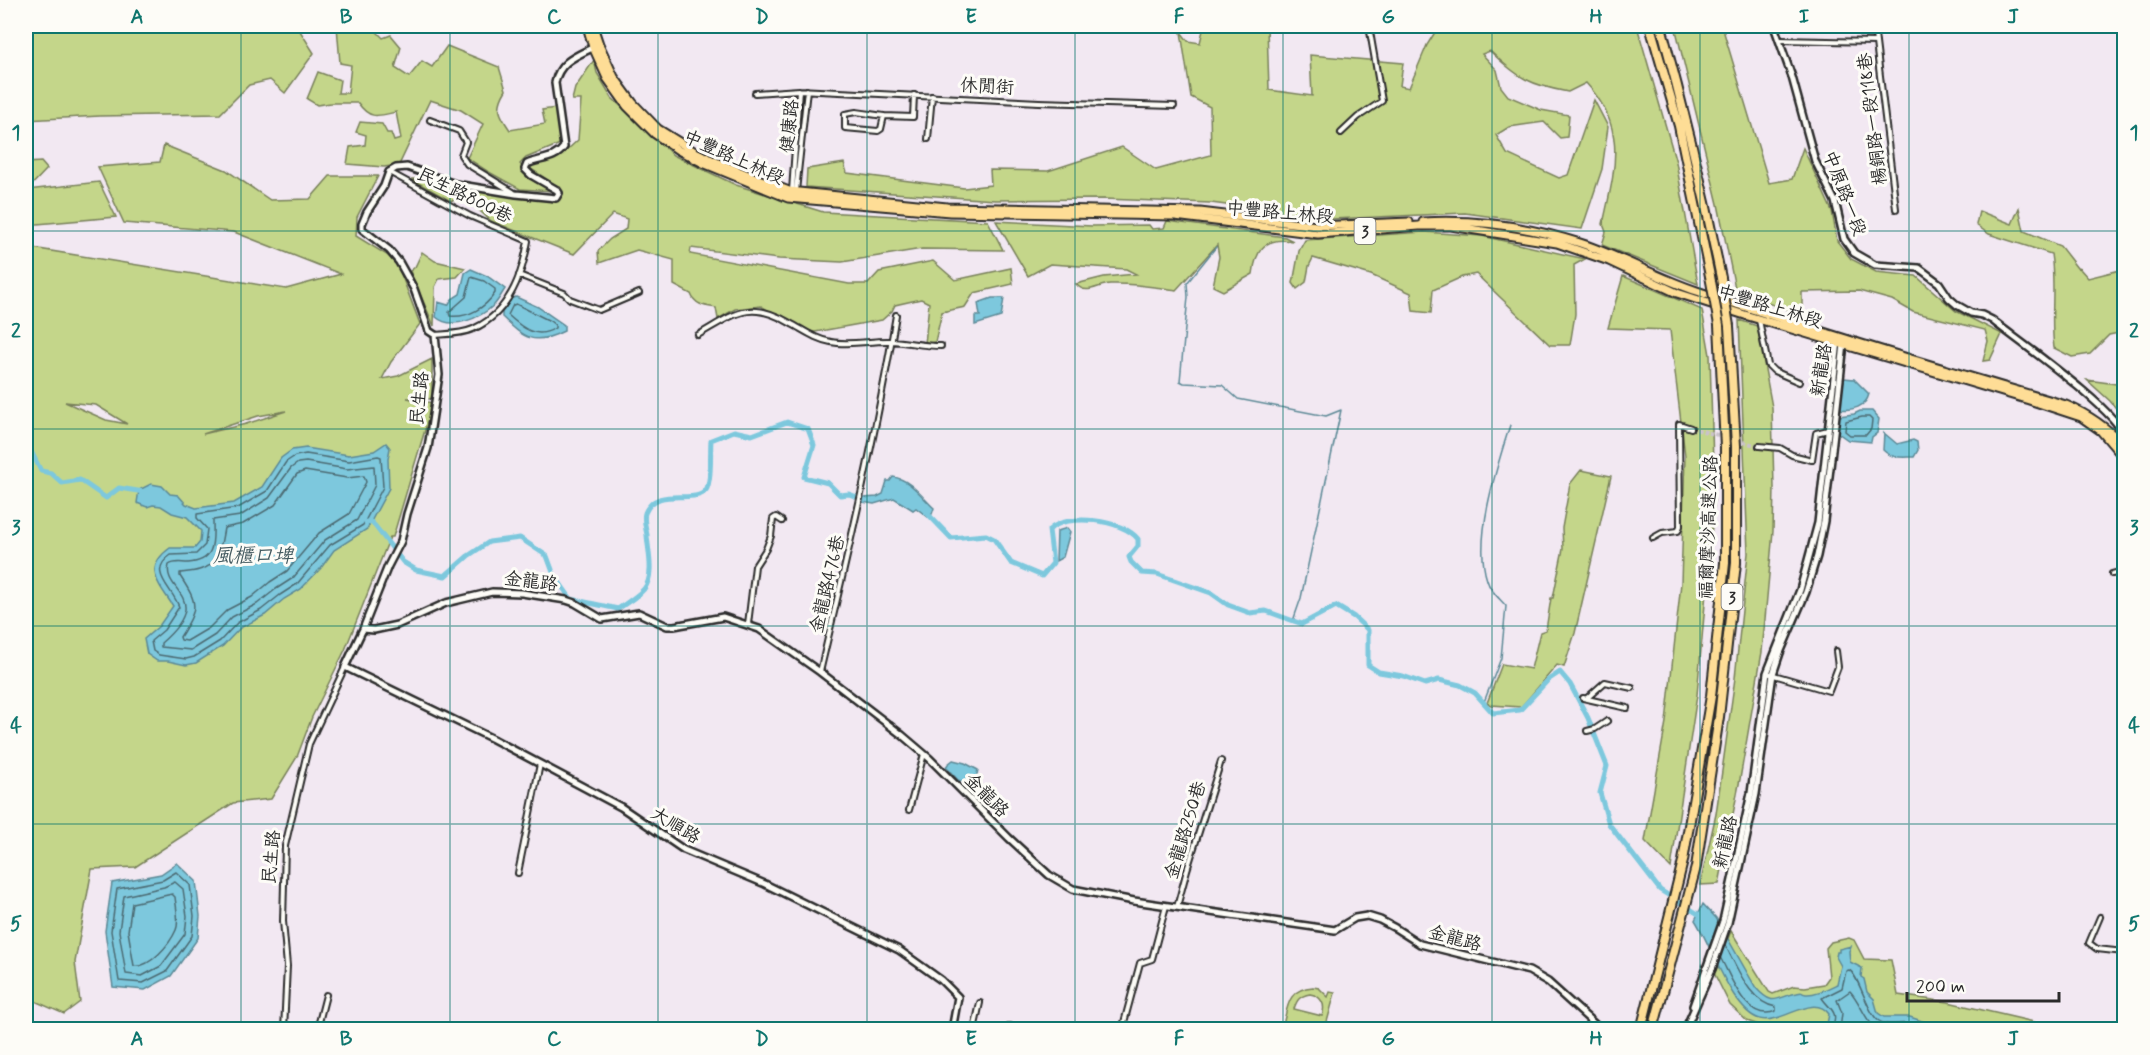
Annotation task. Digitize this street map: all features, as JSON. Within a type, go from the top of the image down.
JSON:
[{"type":"highway","name":"福爾摩沙高速公路","points":[[1641,1029],[1683,861],[1711,696],[1725,563],[1725,447],[1719,325],[1679,126],[1650,26]]},
{"type":"highway","name":"福爾摩沙高速公路","points":[[1653,1029],[1696,867],[1719,717],[1736,563],[1736,446],[1729,326],[1704,193],[1661,26]]},
{"type":"main road","name":"3","points":[[587,26],[596,46]]},
{"type":"main road","name":"3","points":[[593,26],[596,46]]},
{"type":"main road","name":"中豐路上林段","points":[[596,46],[611,77],[658,129],[704,160],[768,191],[950,212],[1176,216],[1318,234],[1419,226],[1451,226],[1577,248],[1677,293],[1840,341]]},
{"type":"main road","name":"中豐路上林段","points":[[794,194],[947,207],[1200,212],[1317,226],[1454,220],[1537,232],[1581,243],[1670,282],[1840,341],[2081,417],[2124,452]]},
{"type":"street","points":[[1341,133],[1358,117],[1382,101],[1369,26]]},
{"type":"street","name":"中原路一段","points":[[1774,26],[1792,77],[1815,161],[1835,201],[1844,239],[1854,253],[1875,265],[1907,266],[1919,268],[1928,273],[1957,305],[1971,313],[1992,320],[2088,394],[2109,414],[2124,432],[2124,437]]},
{"type":"street","name":"楊銅路一段118巷","points":[[1874,26],[1896,208]]},
{"type":"street","points":[[1779,40],[1876,42]]},
{"type":"street","points":[[389,172],[396,168],[406,167],[455,184],[554,199],[559,194],[554,187],[531,175],[525,169],[527,164],[556,156],[564,147],[556,76],[562,64],[596,46]]},
{"type":"street","name":"健康路","points":[[794,194],[799,90]]},
{"type":"street","name":"休閒街","points":[[755,93],[807,90],[1039,102],[1174,106]]},
{"type":"street","name":"健康路","points":[[794,194],[807,90]]},
{"type":"street","points":[[884,116],[881,129],[878,131],[845,128],[845,114],[856,112],[913,117],[914,95]]},
{"type":"street","points":[[928,139],[932,96]]},
{"type":"street","points":[[430,120],[459,131],[466,142],[461,155],[466,164],[516,194]]},
{"type":"street","name":"民生路800巷","points":[[389,172],[471,216],[528,241],[519,275]]},
{"type":"street","name":"民生路","points":[[284,1029],[287,966],[283,921],[285,846],[309,744],[401,541],[428,448],[439,375],[435,335],[429,331],[414,289],[399,262],[389,250],[362,229],[363,219],[384,186],[389,172]]},
{"type":"street","points":[[435,335],[471,331],[490,319],[511,296],[519,275],[599,310],[639,293]]},
{"type":"street","points":[[698,335],[729,317],[747,310],[767,311],[812,337],[834,343],[892,341],[921,346],[941,346]]},
{"type":"street","name":"金龍路476巷","points":[[820,672],[861,499],[897,315]]},
{"type":"street","points":[[1759,319],[1768,365],[1774,371],[1799,382]]},
{"type":"street","name":"新龍路","points":[[1685,1029],[1725,922],[1751,793],[1770,674],[1811,555],[1818,523],[1840,341]]},
{"type":"street","name":"新龍路","points":[[1770,674],[1806,592],[1817,556],[1824,520],[1840,341]]},
{"type":"street","points":[[1653,538],[1662,533],[1678,531],[1680,526],[1679,424],[1691,428]]},
{"type":"street","points":[[1759,446],[1780,448],[1792,455],[1812,460],[1816,433],[1828,430]]},
{"type":"street","points":[[748,624],[757,562],[771,536],[773,519],[776,517],[782,521]]},
{"type":"street","points":[[2112,574],[2124,571]]},
{"type":"street","name":"金龍路","points":[[363,629],[374,630],[397,625],[446,603],[500,591],[566,600],[602,619],[639,613],[666,626],[682,626],[723,617],[748,624],[759,629],[820,672],[924,754],[1009,838],[1049,874],[1064,884],[1080,891],[1166,906],[1335,930],[1355,918],[1367,916],[1376,918],[1420,944],[1529,971],[1548,982],[1601,1029]]},
{"type":"street","points":[[1770,674],[1829,691],[1838,667],[1836,651]]},
{"type":"street","name":"大順路","points":[[345,667],[493,739],[621,807],[684,850],[765,884],[899,950],[941,980],[958,997],[952,1029]]},
{"type":"street","points":[[1627,708],[1585,698],[1605,682],[1632,688]]},
{"type":"street","points":[[1587,731],[1607,721]]},
{"type":"street","points":[[909,810],[924,754]]},
{"type":"street","name":"金龍路250巷","points":[[1177,907],[1186,870],[1221,761]]},
{"type":"street","points":[[518,873],[540,764]]},
{"type":"street","points":[[1122,1029],[1140,963],[1152,959],[1166,906]]},
{"type":"street","points":[[2100,917],[2089,943],[2097,949],[2124,952]]},
{"type":"street","points":[[317,1029],[326,995]]},
{"type":"street","points":[[974,1029],[980,1003]]},
{"type":"green space","points":[[26,26],[297,26],[314,53],[285,93],[270,80],[249,85],[220,114],[26,120]]},
{"type":"green space","points":[[337,26],[371,26],[383,38],[391,35],[401,47],[395,68],[409,77],[422,61],[432,67],[447,46],[499,67],[506,90],[500,102],[500,111],[510,130],[545,124],[542,110],[556,108],[560,144],[526,158],[520,164],[526,171],[551,185],[553,191],[520,189],[467,158],[483,124],[461,110],[430,100],[399,165],[384,167],[347,164],[350,147],[365,145],[366,135],[356,132],[360,122],[382,124],[387,133],[391,133],[394,141],[401,139],[396,112],[375,115],[366,112],[358,103],[317,105],[307,99],[318,72],[340,80],[338,93],[348,93],[351,65],[340,63]]},
{"type":"green space","points":[[1204,26],[1267,26],[1269,90],[1312,96],[1310,55],[1403,63],[1400,86],[1409,88],[1427,45],[1437,29],[1450,26],[1637,26],[1676,162],[1698,284],[1602,245],[1606,232],[1603,224],[1615,150],[1608,116],[1586,83],[1568,92],[1534,83],[1517,74],[1490,51],[1482,54],[1497,70],[1501,87],[1508,96],[1541,110],[1569,115],[1567,137],[1560,138],[1544,122],[1509,127],[1496,135],[1507,154],[1559,178],[1568,175],[1594,100],[1608,127],[1602,169],[1582,229],[1465,213],[1331,219],[1211,203],[1104,199],[995,200],[806,187],[807,169],[844,163],[847,173],[964,188],[991,185],[990,170],[1048,171],[1122,147],[1156,170],[1211,155],[1210,107],[1191,97],[1181,32],[1188,41],[1200,43]]},
{"type":"green space","points":[[1675,26],[1722,26],[1769,183],[1792,179],[1803,148],[1832,211],[1837,241],[1851,259],[1876,272],[1916,276],[1956,311],[2002,334],[1990,360],[1983,361],[1988,341],[1985,330],[1913,312],[1892,300],[1859,291],[1802,292],[1802,314],[1736,293],[1718,204]]},
{"type":"green space","points":[[594,60],[597,73],[612,98],[673,155],[736,185],[823,212],[988,221],[1003,250],[922,249],[842,262],[779,259],[691,248],[690,254],[849,284],[868,284],[879,272],[933,261],[955,280],[1011,268],[1013,284],[974,293],[965,307],[942,312],[935,342],[925,344],[929,303],[921,299],[895,305],[882,320],[815,332],[802,330],[761,306],[735,309],[718,319],[716,308],[698,303],[691,294],[674,285],[674,260],[637,250],[599,263],[598,251],[610,239],[626,229],[627,219],[613,214],[574,254],[491,221],[470,202],[449,200],[411,179],[426,179],[498,194],[557,198],[559,187],[531,169],[533,162],[567,150],[578,140],[581,100],[572,100],[575,88]]},
{"type":"green space","points":[[164,145],[226,170],[270,200],[310,199],[330,176],[378,176],[357,217],[356,236],[387,255],[398,266],[420,324],[391,362],[382,379],[398,376],[432,359],[432,399],[407,398],[433,403],[393,537],[390,537],[345,650],[312,717],[297,757],[271,799],[233,803],[135,867],[92,869],[75,962],[80,1002],[64,1014],[28,998],[26,1001],[26,247],[286,289],[341,274],[234,232],[124,223],[98,167],[160,162]],"holes":[[[65,402],[96,405],[127,424],[106,420]],[[286,411],[246,424],[203,434],[258,416]]]},
{"type":"green space","points":[[41,162],[47,169],[27,190],[99,182],[116,217],[26,225],[26,163]]},
{"type":"green space","points":[[2019,208],[2024,231],[2060,246],[2088,278],[2124,269],[2124,332],[2109,335],[2090,354],[2072,357],[2054,348],[2051,254],[1989,234],[1976,225],[1979,211],[2012,224]]},
{"type":"green space","points":[[996,221],[1092,226],[1149,225],[1152,229],[1164,228],[1167,221],[1285,237],[1293,241],[1276,241],[1264,246],[1257,257],[1253,274],[1223,291],[1213,286],[1219,257],[1217,245],[1176,290],[1119,284],[1088,290],[1076,284],[1104,277],[1136,274],[1126,269],[1050,264],[1028,276]]},
{"type":"green space","points":[[1424,232],[1482,236],[1585,259],[1574,265],[1575,314],[1570,345],[1550,345],[1476,274],[1462,277],[1433,290],[1431,313],[1413,311],[1411,293],[1371,275],[1313,258],[1306,282],[1297,289],[1293,283],[1299,251],[1305,240]]},
{"type":"green space","points":[[422,252],[435,261],[465,268],[457,277],[439,279],[435,287],[434,326],[410,271],[415,267]]},
{"type":"green space","points":[[1623,276],[1702,310],[1710,355],[1714,502],[1697,695],[1671,868],[1645,841],[1666,722],[1681,583],[1685,456],[1670,330],[1608,328]]},
{"type":"green space","points":[[1739,320],[1757,326],[1772,407],[1773,531],[1762,652],[1719,884],[1700,885],[1716,814],[1735,678],[1748,553]]},
{"type":"green space","points":[[2087,380],[2124,385],[2124,413],[2120,413]]},
{"type":"green space","points":[[1581,470],[1611,476],[1575,633],[1564,667],[1557,665],[1521,707],[1491,705],[1487,703],[1502,664],[1531,669],[1540,632],[1546,630],[1563,549],[1562,528],[1570,484]]},
{"type":"green space","points":[[1731,931],[1769,992],[1773,994],[1794,986],[1824,984],[1829,977],[1826,948],[1831,942],[1849,938],[1854,940],[1864,959],[1891,960],[1898,995],[1948,1002],[2034,1022],[2047,1029],[1771,1029],[1747,1021],[1730,1005],[1714,973]]},
{"type":"green space","points":[[1319,988],[1328,997],[1330,992],[1335,993],[1325,1029],[1282,1029],[1290,1001],[1298,991]],"holes":[[[1310,994],[1318,997],[1322,1002],[1324,1008],[1322,1016],[1294,1009],[1301,997]]]},
{"type":"water","points":[[471,269],[487,276],[505,289],[497,302],[474,318],[458,323],[450,323],[436,317],[438,302],[448,305],[460,294],[465,273]]},
{"type":"water","points":[[516,297],[538,307],[564,325],[564,331],[554,336],[537,339],[517,331],[502,317],[502,310],[509,299]]},
{"type":"water","points":[[992,298],[1004,298],[1001,317],[975,325],[975,316],[980,316],[978,303]]},
{"type":"water","points":[[1844,378],[1854,379],[1869,394],[1862,405],[1840,409]]},
{"type":"water","points":[[1872,411],[1879,419],[1877,433],[1872,437],[1871,442],[1848,440],[1838,433],[1839,416]]},
{"type":"water","points":[[1884,433],[1897,444],[1913,440],[1917,442],[1918,450],[1914,457],[1897,457],[1886,453],[1883,450]]},
{"type":"water","name":"風櫃口埤","points":[[386,443],[390,448],[389,488],[367,529],[334,550],[301,589],[284,599],[265,615],[240,628],[223,646],[196,663],[186,665],[157,661],[147,654],[144,639],[159,626],[173,606],[156,576],[157,562],[170,548],[195,548],[200,542],[201,531],[187,517],[172,513],[161,506],[147,507],[137,503],[139,490],[151,484],[162,486],[170,494],[178,495],[186,504],[196,508],[234,503],[262,487],[281,458],[292,450],[306,448],[349,455],[374,451]]},
{"type":"water","points":[[893,477],[905,481],[915,489],[934,508],[932,514],[928,517],[916,508],[913,510],[894,498],[874,504],[862,502],[864,498],[883,494],[887,481]]},
{"type":"water","points":[[1067,528],[1070,532],[1063,557],[1056,561],[1057,531]]},
{"type":"water","points":[[953,760],[978,770],[976,778],[968,784],[958,780],[946,767]]},
{"type":"water","points":[[177,863],[196,881],[200,916],[198,938],[171,976],[145,990],[113,987],[105,931],[112,883],[161,874]]},
{"type":"water","points":[[1703,904],[1716,918],[1756,988],[1767,998],[1775,999],[1801,992],[1814,993],[1837,984],[1841,966],[1836,957],[1837,952],[1839,949],[1851,946],[1850,962],[1862,968],[1861,977],[1864,979],[1867,992],[1874,999],[1878,1013],[1884,1017],[1910,1017],[1934,1025],[1959,1029],[1826,1029],[1829,1014],[1815,1006],[1806,1007],[1778,1018],[1760,1019],[1750,1014],[1731,991],[1695,920]]},
{"type":"waterway","points":[[1216,247],[1187,283],[1188,297],[1180,381],[1222,385],[1238,399],[1326,416],[1341,410],[1301,598],[1293,621]]},
{"type":"waterway","points":[[366,522],[371,522],[375,526],[403,562],[416,570],[445,576],[489,542],[520,538],[547,556],[554,575],[571,599],[618,609],[644,589],[649,577],[650,563],[645,513],[658,499],[693,496],[706,490],[710,473],[711,440],[734,431],[752,435],[787,422],[808,429],[814,445],[804,477],[828,483],[840,495],[849,494],[865,500]]},
{"type":"waterway","points":[[1484,702],[1501,658],[1506,606],[1488,584],[1483,563],[1483,544],[1488,503],[1510,425]]},
{"type":"waterway","points":[[26,447],[30,449],[41,471],[51,473],[62,483],[80,480],[106,498],[119,488],[144,492]]},
{"type":"waterway","points":[[926,512],[951,538],[986,535],[994,539],[1011,563],[1042,576],[1053,563],[1049,530],[1057,524],[1081,520],[1108,523],[1120,527],[1131,532],[1138,539],[1138,546],[1129,557],[1142,573],[1157,574],[1211,593],[1228,605],[1250,613],[1266,611],[1302,624],[1336,606],[1354,617],[1368,630],[1368,665],[1379,672],[1403,676],[1425,684],[1439,680],[1460,685],[1475,693],[1493,713],[1520,710],[1548,680],[1560,672],[1570,684],[1588,718],[1607,766],[1600,793],[1609,824],[1660,890],[1703,917]]},
{"type":"tunnel","points":[[1691,428],[1759,446]]}]
